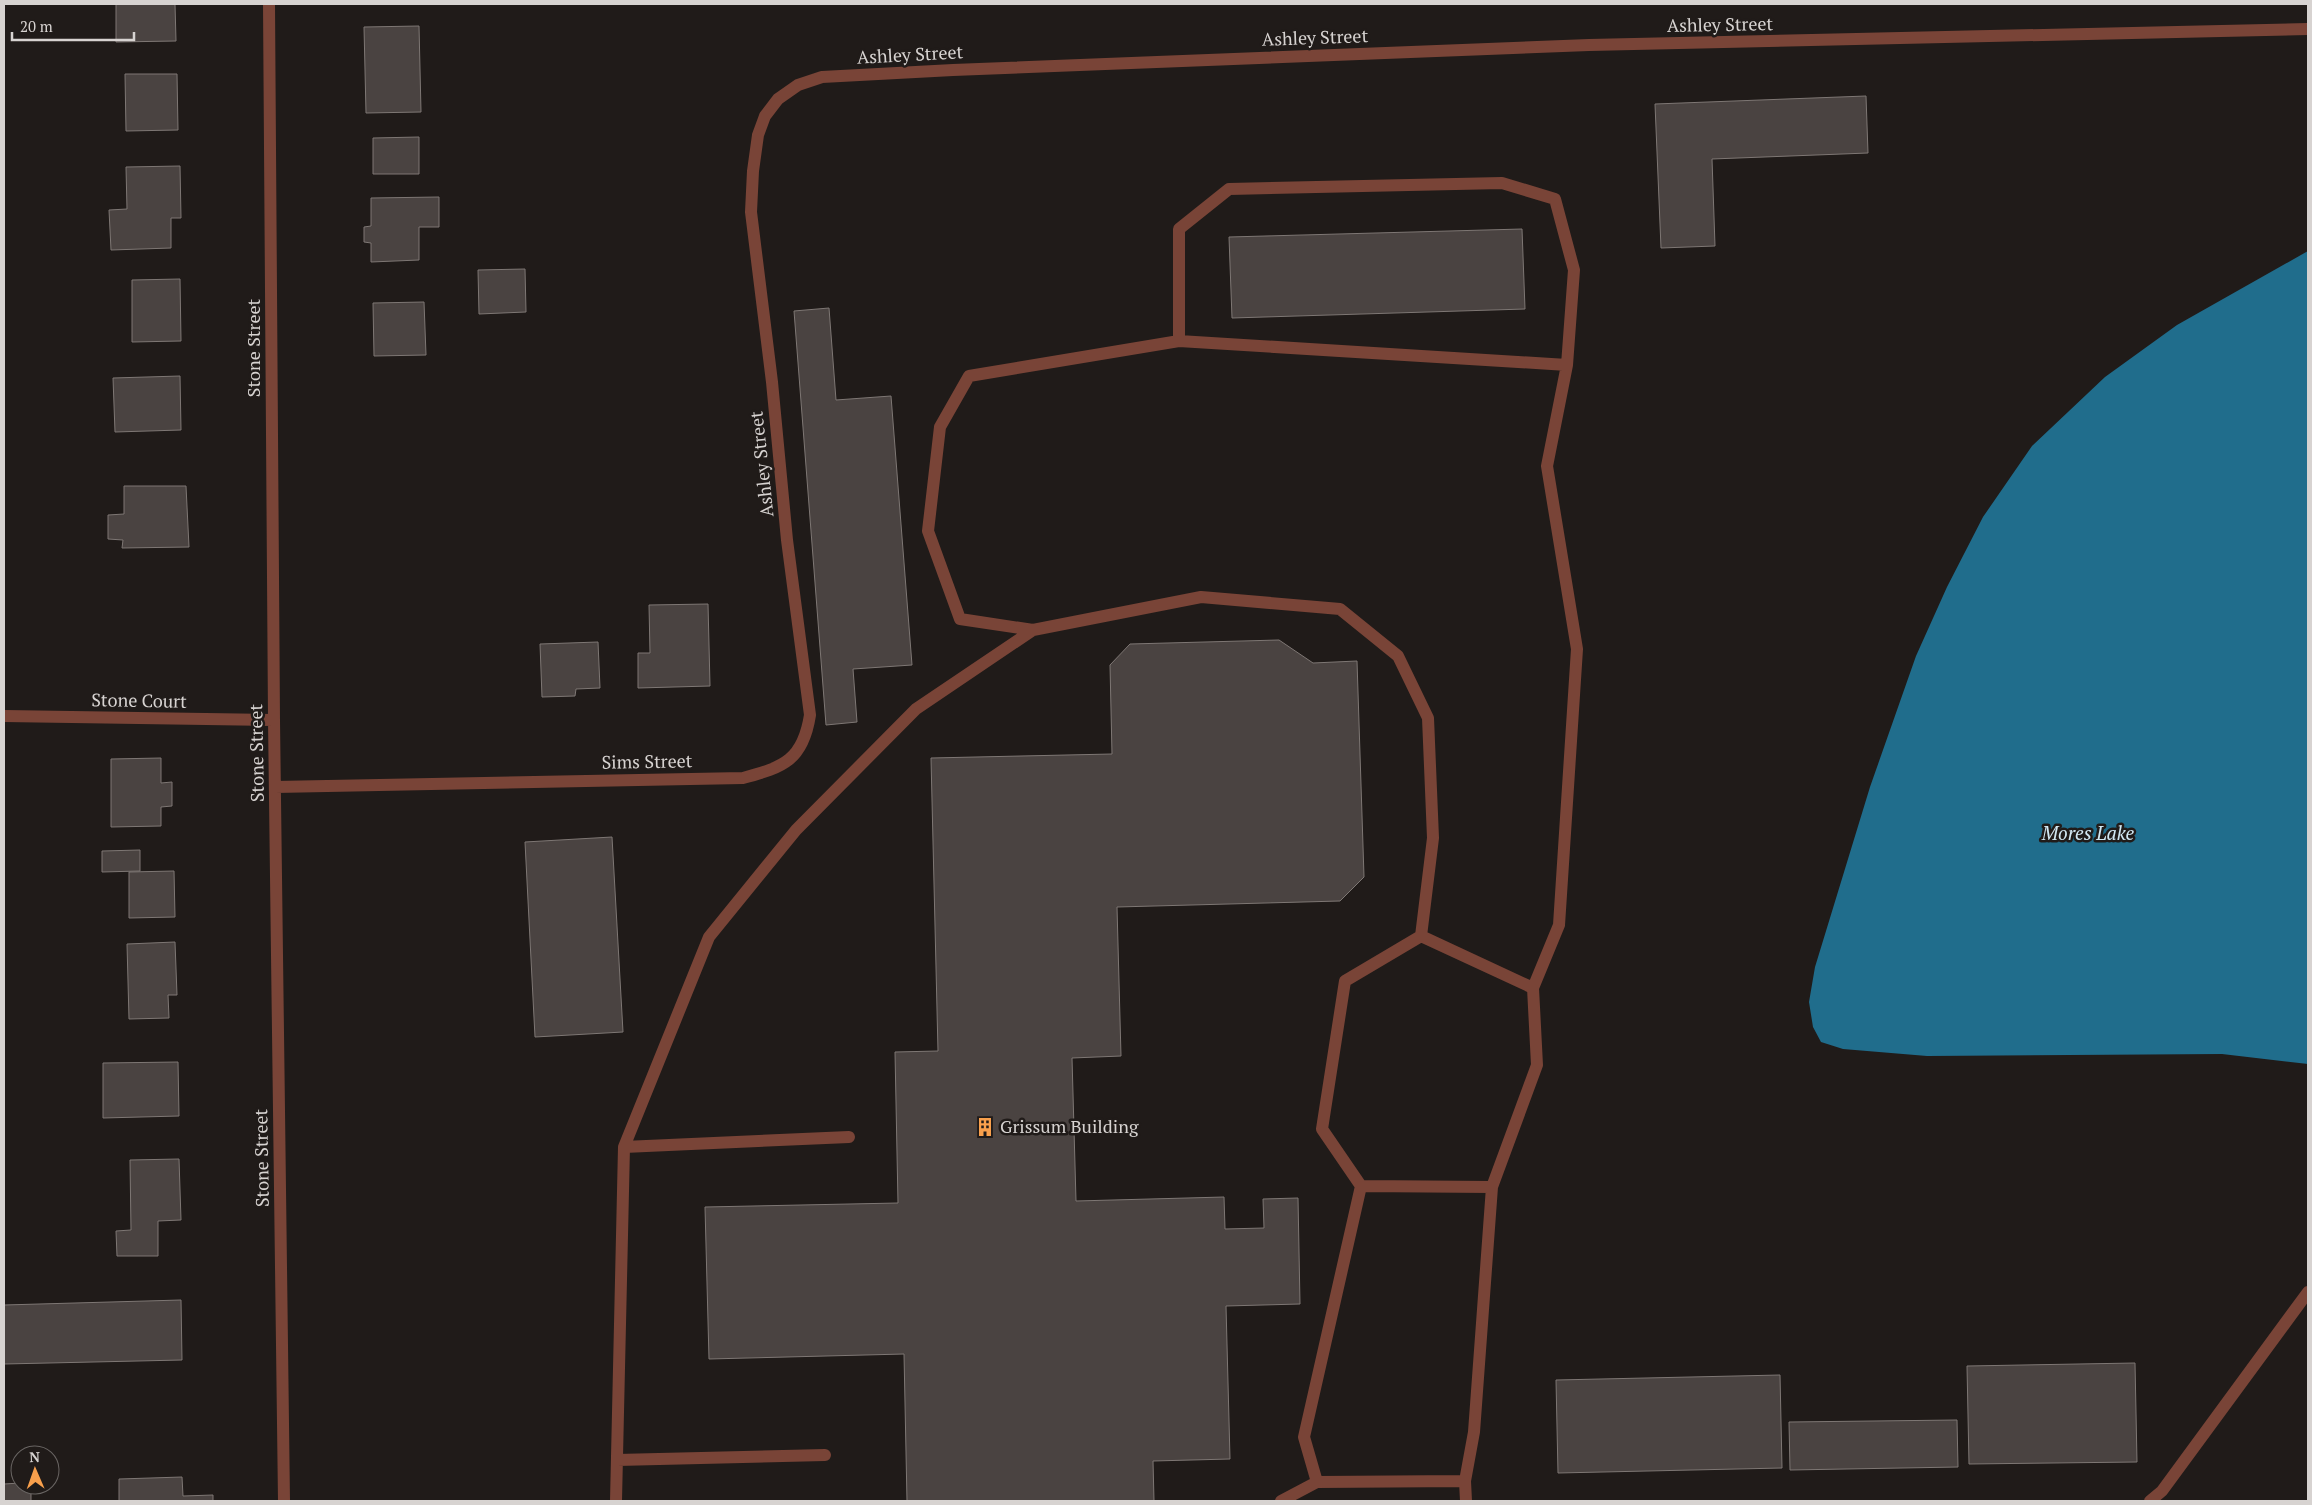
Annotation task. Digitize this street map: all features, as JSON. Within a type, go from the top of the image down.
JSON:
[{"type":"street","name":"Stone Street","points":[[269,4],[274,720],[284,1501]]},
{"type":"street","name":"Ashley Street","points":[[788,540],[772,382],[751,212],[753,172],[758,135],[765,116],[778,99],[798,85],[822,77],[954,70],[1589,45],[2308,29]]},
{"type":"street","points":[[1179,340],[1179,229],[1229,189],[1502,183],[1555,199],[1574,270],[1568,365],[1547,466],[1577,649],[1559,925],[1533,988],[1537,1065],[1492,1187],[1474,1432],[1465,1481],[1466,1501]]},
{"type":"street","points":[[1421,936],[1434,838],[1428,718],[1398,656],[1340,609],[1201,597],[1033,630],[960,619],[928,530],[940,426],[970,376],[1179,340],[1568,365]]},
{"type":"street","name":"Sims Street","points":[[275,787],[743,778],[774,769],[801,749],[810,715],[788,540]]},
{"type":"street","points":[[616,1501],[624,1148],[709,937],[796,830],[916,709],[1033,630]]},
{"type":"street","name":"Stone Court","points":[[4,716],[274,720]]},
{"type":"street","points":[[1421,936],[1533,988]]},
{"type":"street","points":[[1317,1482],[1304,1437],[1360,1186],[1322,1129],[1345,981],[1421,936]]},
{"type":"street","points":[[624,1148],[849,1137]]},
{"type":"street","points":[[1360,1186],[1492,1187]]},
{"type":"street","points":[[2150,1501],[2162,1491],[2308,1292]]},
{"type":"street","points":[[617,1460],[825,1455]]},
{"type":"street","points":[[1281,1501],[1317,1482],[1465,1481]]},
{"type":"water","name":"Mores Lake","points":[[2308,251],[2308,1064],[2222,1054],[1927,1056],[1843,1049],[1821,1042],[1813,1027],[1809,1002],[1815,967],[1870,787],[1916,656],[1947,587],[1983,517],[2032,446],[2105,377],[2177,325]]},
{"type":"building","points":[[116,4],[175,4],[176,41],[116,42]]},
{"type":"building","points":[[419,26],[421,112],[366,113],[364,27]]},
{"type":"building","points":[[125,74],[177,74],[178,130],[126,131]]},
{"type":"building","points":[[1866,96],[1868,153],[1712,159],[1715,246],[1661,248],[1655,104]]},
{"type":"building","points":[[419,137],[419,174],[373,174],[373,138]]},
{"type":"building","points":[[180,166],[181,218],[171,218],[171,248],[111,250],[109,210],[127,209],[126,167]]},
{"type":"building","points":[[439,197],[439,227],[419,227],[419,260],[371,262],[371,243],[364,242],[364,227],[371,226],[371,198]]},
{"type":"building","points":[[1522,229],[1525,309],[1232,318],[1229,237]]},
{"type":"building","points":[[525,269],[526,312],[479,314],[478,270]]},
{"type":"building","points":[[180,279],[181,341],[132,342],[132,280]]},
{"type":"building","points":[[424,302],[426,355],[374,356],[373,303]]},
{"type":"building","points":[[829,308],[836,400],[891,396],[912,665],[853,669],[857,722],[826,725],[794,311]]},
{"type":"building","points":[[180,376],[181,430],[115,432],[113,378]]},
{"type":"building","points":[[124,486],[186,486],[189,547],[122,548],[123,540],[108,539],[108,515],[124,514]]},
{"type":"building","points":[[708,604],[710,686],[638,688],[638,653],[650,653],[649,605]]},
{"type":"building","name":"Grissum Building","points":[[1279,640],[1313,663],[1357,661],[1364,877],[1340,901],[1117,907],[1121,1056],[1072,1058],[1076,1201],[1224,1197],[1225,1229],[1264,1228],[1263,1199],[1298,1198],[1300,1304],[1226,1306],[1230,1459],[1153,1461],[1154,1501],[907,1501],[904,1354],[709,1359],[705,1207],[898,1203],[895,1052],[938,1051],[931,758],[1112,754],[1110,665],[1130,644]]},
{"type":"building","points":[[598,642],[600,688],[576,689],[575,696],[542,697],[540,644]]},
{"type":"building","points":[[161,758],[161,783],[172,782],[172,806],[161,807],[161,826],[111,827],[111,759]]},
{"type":"building","points":[[612,837],[623,1032],[535,1037],[525,842]]},
{"type":"building","points":[[140,850],[140,871],[102,872],[102,851]]},
{"type":"building","points":[[174,871],[175,917],[129,918],[129,872]]},
{"type":"building","points":[[175,942],[177,995],[168,995],[169,1018],[129,1019],[127,944]]},
{"type":"building","points":[[178,1062],[179,1116],[103,1118],[103,1063]]},
{"type":"building","points":[[179,1159],[181,1220],[158,1221],[158,1256],[117,1256],[116,1231],[131,1230],[130,1160]]},
{"type":"building","points":[[181,1300],[182,1360],[4,1364],[4,1305]]},
{"type":"building","points":[[2135,1363],[2137,1462],[1969,1464],[1967,1366]]},
{"type":"building","points":[[1780,1375],[1782,1468],[1558,1473],[1556,1380]]},
{"type":"building","points":[[1957,1420],[1958,1467],[1790,1470],[1789,1422]]},
{"type":"building","points":[[182,1477],[183,1496],[213,1495],[213,1501],[119,1501],[119,1479]]},
{"type":"building","points":[[4,1484],[10,1484],[10,1495],[31,1495],[31,1501],[4,1501]]},
{"type":"place","name":"Grissum Building","points":[[985,1127]]}]
